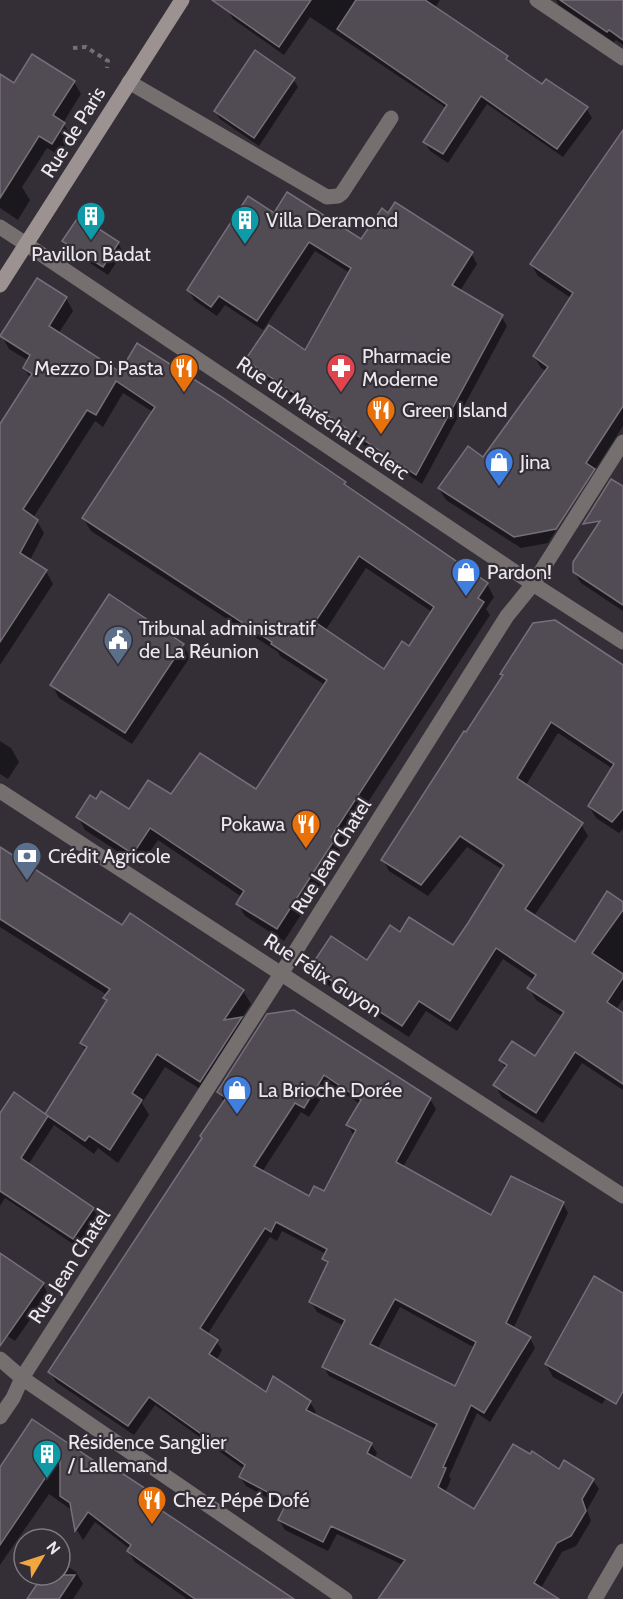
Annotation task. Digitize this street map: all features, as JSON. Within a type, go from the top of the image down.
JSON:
[{"type":"main road","name":"Rue de Paris","points":[[0,285],[182,0]]},
{"type":"street","points":[[537,0],[623,58]]},
{"type":"street","points":[[129,82],[327,197],[338,196],[342,193],[392,118]]},
{"type":"street","name":"Rue du Maréchal Leclerc","points":[[0,227],[623,642]]},
{"type":"street","name":"Rue Jean Chatel","points":[[0,1417],[13,1398],[22,1378],[282,973],[507,616],[533,584],[623,442]]},
{"type":"street","name":"Rue Félix Guyon","points":[[0,791],[623,1196]]},
{"type":"street","points":[[0,1359],[22,1378],[345,1599]]},
{"type":"street","points":[[595,1599],[623,1551]]},
{"type":"path","points":[[73,48],[87,47],[108,61],[107,68]]},
{"type":"building","points":[[212,0],[311,0],[279,47]]},
{"type":"building","points":[[356,0],[425,0],[508,56],[506,59],[542,84],[546,79],[588,107],[557,149],[481,96],[443,154],[423,142],[447,105],[337,29]]},
{"type":"building","points":[[560,0],[623,0],[623,40],[609,30],[607,32]]},
{"type":"building","points":[[255,50],[295,78],[254,138],[214,111]]},
{"type":"building","points":[[32,54],[75,81],[53,115],[65,123],[52,144],[39,136],[0,198],[0,74],[14,83]]},
{"type":"building","points":[[623,130],[623,406],[586,463],[595,469],[556,529],[514,537],[438,488],[468,446],[483,457],[548,367],[533,356],[573,293],[530,264]]},
{"type":"building","points":[[287,192],[361,239],[382,208],[388,213],[395,202],[473,252],[452,285],[503,315],[416,475],[245,360],[269,325],[305,350],[351,268],[309,242],[257,321],[219,296],[211,307],[187,290],[248,196],[274,213]]},
{"type":"building","name":"Pavillon Badat","points":[[79,216],[119,242],[103,267],[62,241]]},
{"type":"building","points":[[37,278],[67,297],[49,326],[120,372],[137,343],[220,396],[346,482],[344,484],[488,583],[478,598],[484,602],[331,837],[335,839],[277,929],[236,904],[244,891],[150,828],[133,854],[76,817],[90,795],[96,799],[101,791],[129,809],[148,780],[171,794],[200,753],[256,789],[327,680],[82,518],[155,407],[116,381],[96,415],[87,410],[23,509],[38,520],[20,553],[47,570],[0,642],[0,424],[32,374],[23,368],[30,355],[0,336]],"holes":[[[359,556],[434,607],[409,646],[402,641],[384,669],[315,622]]]},
{"type":"building","points":[[611,479],[623,486],[623,605],[573,572],[573,562],[600,521],[583,524]]},
{"type":"building","points":[[109,594],[184,644],[125,733],[50,685]]},
{"type":"building","points":[[555,620],[623,665],[623,809],[612,822],[588,806],[614,764],[551,722],[517,778],[583,823],[525,909],[575,942],[607,891],[623,902],[623,910],[592,953],[623,974],[623,978],[607,1002],[623,1013],[623,1084],[575,1052],[536,1113],[493,1085],[507,1065],[499,1060],[512,1041],[535,1056],[564,1012],[527,988],[536,975],[496,948],[450,1021],[419,1001],[402,1026],[318,972],[313,963],[331,936],[367,960],[390,925],[400,932],[409,917],[453,945],[504,865],[460,836],[421,885],[381,860],[503,675],[500,674],[533,623]]},
{"type":"building","points":[[0,847],[122,925],[130,913],[244,990],[224,1020],[242,1017],[200,1082],[157,1054],[132,1093],[142,1100],[110,1150],[89,1136],[85,1141],[45,1114],[87,1047],[80,1043],[107,1000],[103,998],[110,989],[0,919]]},
{"type":"building","points":[[294,1010],[431,1098],[396,1162],[491,1215],[511,1176],[564,1202],[506,1323],[531,1337],[484,1413],[471,1405],[443,1467],[446,1468],[438,1487],[474,1509],[513,1444],[530,1454],[532,1451],[559,1469],[564,1460],[594,1479],[582,1499],[586,1511],[571,1536],[557,1543],[534,1583],[559,1599],[378,1599],[405,1560],[331,1526],[323,1542],[278,1520],[287,1502],[239,1477],[245,1465],[149,1397],[128,1426],[48,1372],[202,1138],[200,1136],[226,1098],[217,1092],[267,1014]],"holes":[[[324,1075],[361,1100],[346,1125],[356,1130],[324,1191],[314,1186],[309,1196],[254,1166],[295,1103],[304,1108]],[[276,1222],[327,1249],[322,1259],[328,1262],[309,1302],[345,1320],[322,1367],[437,1424],[411,1478],[367,1453],[372,1443],[306,1410],[311,1401],[273,1376],[266,1392],[209,1354],[218,1340],[200,1328],[265,1228],[271,1232]],[[395,1299],[476,1342],[455,1386],[370,1344]]]},
{"type":"building","points":[[14,1092],[48,1116],[21,1158],[94,1208],[73,1239],[0,1191],[0,1113]]},
{"type":"building","points":[[0,1253],[44,1283],[0,1346]]},
{"type":"building","points":[[594,1276],[623,1293],[623,1391],[616,1404],[545,1364]]},
{"type":"building","points":[[32,1419],[102,1466],[105,1462],[149,1491],[143,1498],[294,1599],[195,1599],[127,1551],[131,1545],[88,1512],[75,1531],[70,1503],[60,1496],[60,1456],[0,1545],[0,1467]]},
{"type":"building","points":[[35,1587],[67,1587],[59,1599],[27,1599]]},
{"type":"place","name":"Pavillon Badat","points":[[91,242]]},
{"type":"place","name":"Villa Deramond","points":[[245,246]]},
{"type":"place","name":"Mezzo Di Pasta","points":[[184,394]]},
{"type":"place","name":"Pharmacie Moderne","points":[[341,394]]},
{"type":"place","name":"Green Island","points":[[381,436]]},
{"type":"place","name":"Jina","points":[[499,488]]},
{"type":"place","name":"Pardon!","points":[[466,598]]},
{"type":"place","name":"Tribunal administratif de La Réunion","points":[[118,666]]},
{"type":"place","name":"Pokawa","points":[[306,850]]},
{"type":"place","name":"Crédit Agricole","points":[[27,882]]},
{"type":"place","name":"La Brioche Dorée","points":[[237,1116]]},
{"type":"place","name":"Résidence Sanglier / Lallemand","points":[[47,1480]]},
{"type":"place","name":"Chez Pépé Dofé","points":[[152,1526]]}]
